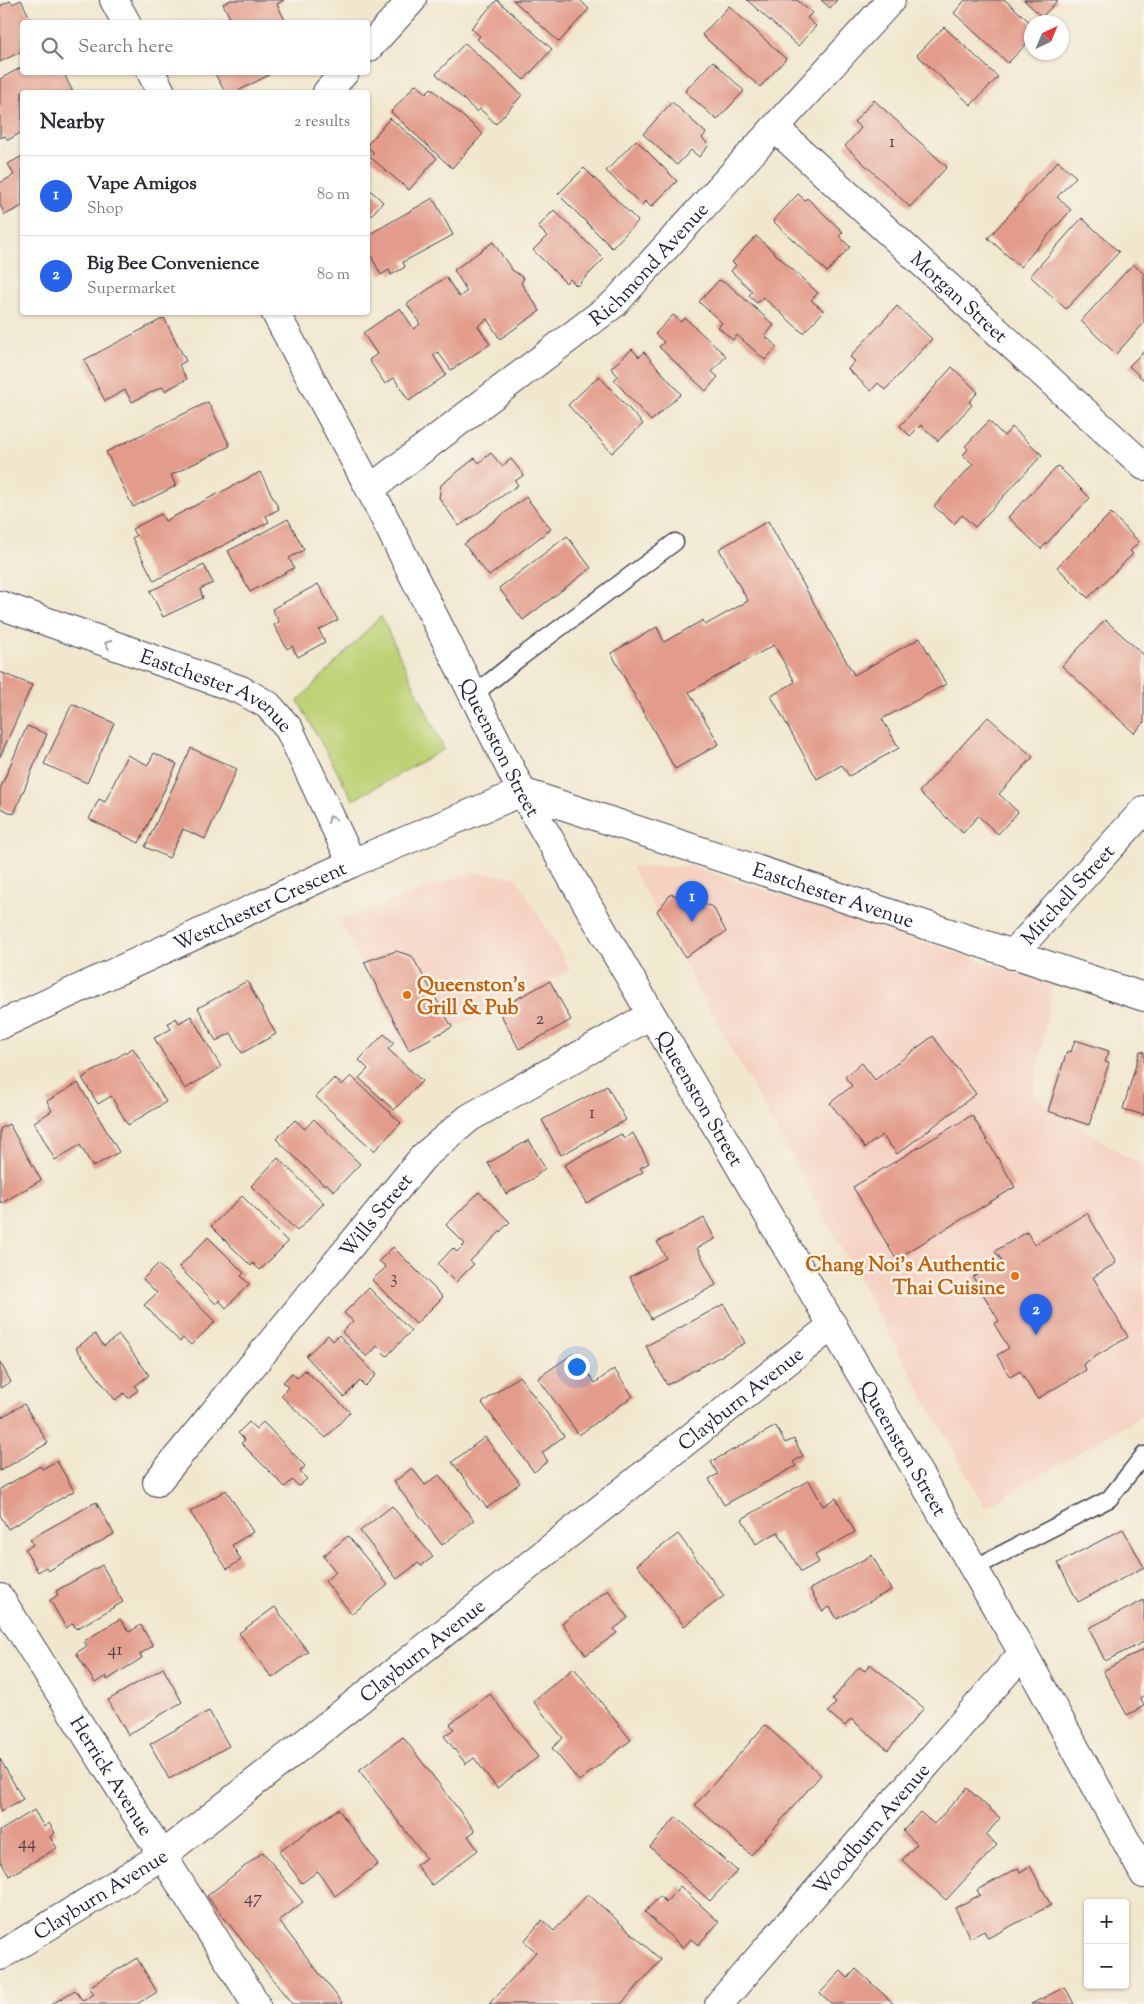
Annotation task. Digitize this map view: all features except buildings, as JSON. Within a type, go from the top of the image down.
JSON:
[{"type":"street","points":[[114,0],[125,20]]},
{"type":"street","points":[[370,46],[412,0]]},
{"type":"street","name":"Richmond Avenue","points":[[370,489],[615,303],[891,0]]},
{"type":"street","points":[[152,75],[160,90]]},
{"type":"street","points":[[329,90],[342,75]]},
{"type":"street","name":"Morgan Street","points":[[775,128],[1144,466]]},
{"type":"street","name":"Queenston Street","points":[[277,315],[370,489],[522,792],[1023,1653],[1144,1874]]},
{"type":"street","name":"Eastchester Avenue","points":[[0,605],[241,690],[268,705],[289,729],[352,863]]},
{"type":"street","name":"Eastchester Avenue","points":[[522,792],[1144,997]]},
{"type":"street","name":"Westchester Crescent","points":[[0,1025],[352,863],[522,792]]},
{"type":"street","name":"Mitchell Street","points":[[1012,955],[1144,810]]},
{"type":"street","name":"Wills Street","points":[[157,1482],[423,1157],[469,1118],[651,1015]]},
{"type":"street","name":"Clayburn Avenue","points":[[0,1956],[163,1855],[833,1326]]},
{"type":"street","name":"Herrick Avenue","points":[[0,1598],[256,2004]]},
{"type":"street","name":"Woodburn Avenue","points":[[719,2004],[1023,1653]]},
{"type":"lane","points":[[473,695],[675,542]]},
{"type":"lane","points":[[974,1568],[1109,1499],[1144,1455]]},
{"type":"shaded area","points":[[690,866],[1053,984],[1033,1095],[1119,1152],[1144,1165],[1144,1415],[985,1508],[631,867]]},
{"type":"shaded area","points":[[472,872],[517,877],[570,970],[407,1052],[340,920]]},
{"type":"green space","points":[[381,616],[444,749],[353,800],[298,701]]},
{"type":"place","name":"Vape Amigos","points":[[692,922]]},
{"type":"place","name":"Queenston's Grill & Pub","points":[[407,995]]},
{"type":"place","name":"Chang Noi's Authentic Thai Cuisine","points":[[1015,1276]]},
{"type":"place","name":"Big Bee Convenience","points":[[1036,1335]]}]
